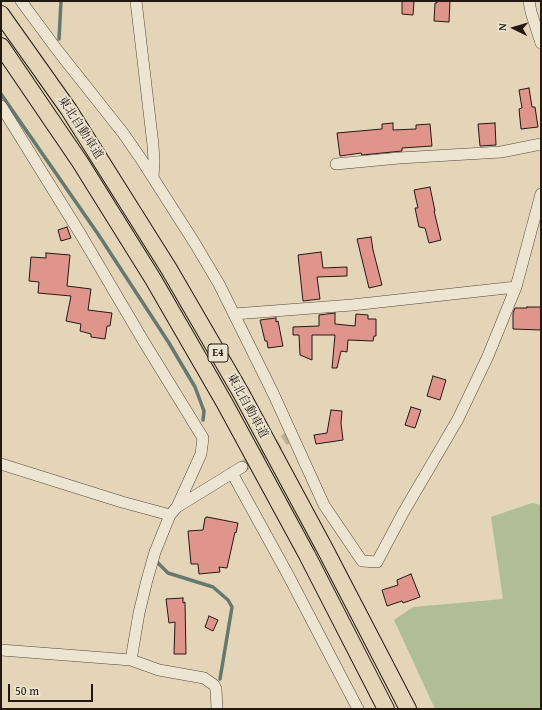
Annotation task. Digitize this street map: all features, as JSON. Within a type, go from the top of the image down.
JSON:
[{"type":"highway","name":"東北自動車道","points":[[1,14],[69,110],[169,269],[241,393],[325,549],[408,709]]},
{"type":"highway","name":"東北自動車道","points":[[1,46],[80,162],[157,286],[224,402],[307,555],[386,709]]},
{"type":"street","points":[[21,1],[58,51],[123,133],[194,242],[234,314],[273,393],[324,505],[362,561],[377,562],[403,513],[458,419],[488,356],[516,287],[541,194]]},
{"type":"street","points":[[136,1],[153,145],[154,161],[152,177]]},
{"type":"street","points":[[529,1],[541,43]]},
{"type":"street","points":[[1,106],[81,235],[203,438],[201,454],[169,512],[155,552],[139,613],[131,660]]},
{"type":"street","points":[[336,164],[399,158],[501,152],[541,144]]},
{"type":"street","points":[[234,314],[352,305],[516,287]]},
{"type":"street","points":[[1,464],[122,502],[169,512],[242,467]]},
{"type":"street","points":[[232,473],[287,573],[358,709]]},
{"type":"street","points":[[1,650],[131,660],[159,670],[204,678],[213,683],[216,689],[217,709]]},
{"type":"green space","points":[[532,503],[541,505],[541,709],[435,709],[394,620],[413,607],[503,599],[491,517]]},
{"type":"building","points":[[402,1],[414,1],[413,15],[402,14]]},
{"type":"building","points":[[437,1],[450,1],[449,22],[434,21],[435,3],[437,3]]},
{"type":"building","points":[[529,88],[532,107],[535,107],[538,127],[521,129],[519,109],[522,108],[519,90]]},
{"type":"building","points":[[393,123],[393,130],[416,129],[416,125],[430,124],[432,146],[402,148],[402,151],[362,155],[361,153],[340,156],[337,133],[382,129],[382,124]]},
{"type":"building","points":[[495,123],[496,145],[480,146],[478,124]]},
{"type":"building","points":[[430,187],[441,240],[429,243],[425,228],[419,227],[415,208],[418,208],[414,190]]},
{"type":"building","points":[[67,227],[71,238],[61,241],[58,230]]},
{"type":"building","points":[[371,237],[382,285],[369,288],[357,239]]},
{"type":"building","points":[[321,252],[323,268],[347,267],[347,276],[317,277],[320,299],[303,301],[298,255]]},
{"type":"building","points":[[46,253],[70,255],[67,286],[91,289],[88,310],[112,313],[110,326],[107,326],[105,339],[91,337],[91,334],[80,331],[81,324],[66,321],[71,296],[38,293],[39,282],[29,281],[31,257],[46,258]]},
{"type":"building","points":[[541,307],[541,330],[513,329],[513,313],[515,308]]},
{"type":"building","points":[[335,313],[335,324],[355,326],[356,314],[368,315],[368,319],[376,319],[376,336],[374,336],[373,341],[348,340],[347,352],[341,351],[337,368],[332,368],[335,335],[312,335],[312,360],[300,355],[299,335],[293,335],[293,327],[319,326],[319,315]]},
{"type":"building","points":[[276,318],[276,322],[278,321],[283,346],[268,348],[260,320]]},
{"type":"building","points":[[433,376],[446,380],[440,400],[427,396]]},
{"type":"building","points":[[411,407],[421,410],[415,428],[405,425]]},
{"type":"building","points":[[331,410],[342,411],[341,423],[343,440],[316,444],[314,435],[327,433]]},
{"type":"building","points":[[207,517],[238,523],[227,568],[219,567],[220,572],[199,574],[198,564],[191,564],[188,531],[203,530],[205,518]]},
{"type":"building","points":[[411,574],[420,597],[403,603],[402,601],[387,606],[382,590],[398,585],[397,580]]},
{"type":"building","points":[[183,598],[183,603],[185,602],[186,654],[174,654],[175,622],[169,623],[166,599]]},
{"type":"building","points":[[209,616],[218,620],[213,631],[205,627]]},
{"type":"waterway","points":[[59,39],[61,1]]},
{"type":"waterway","points":[[1,94],[98,234],[169,343],[195,387],[204,411],[203,420]]},
{"type":"waterway","points":[[155,560],[168,573],[213,587],[228,600],[232,607],[220,679]]},
{"type":"tunnel","points":[[242,467],[292,435]]}]
